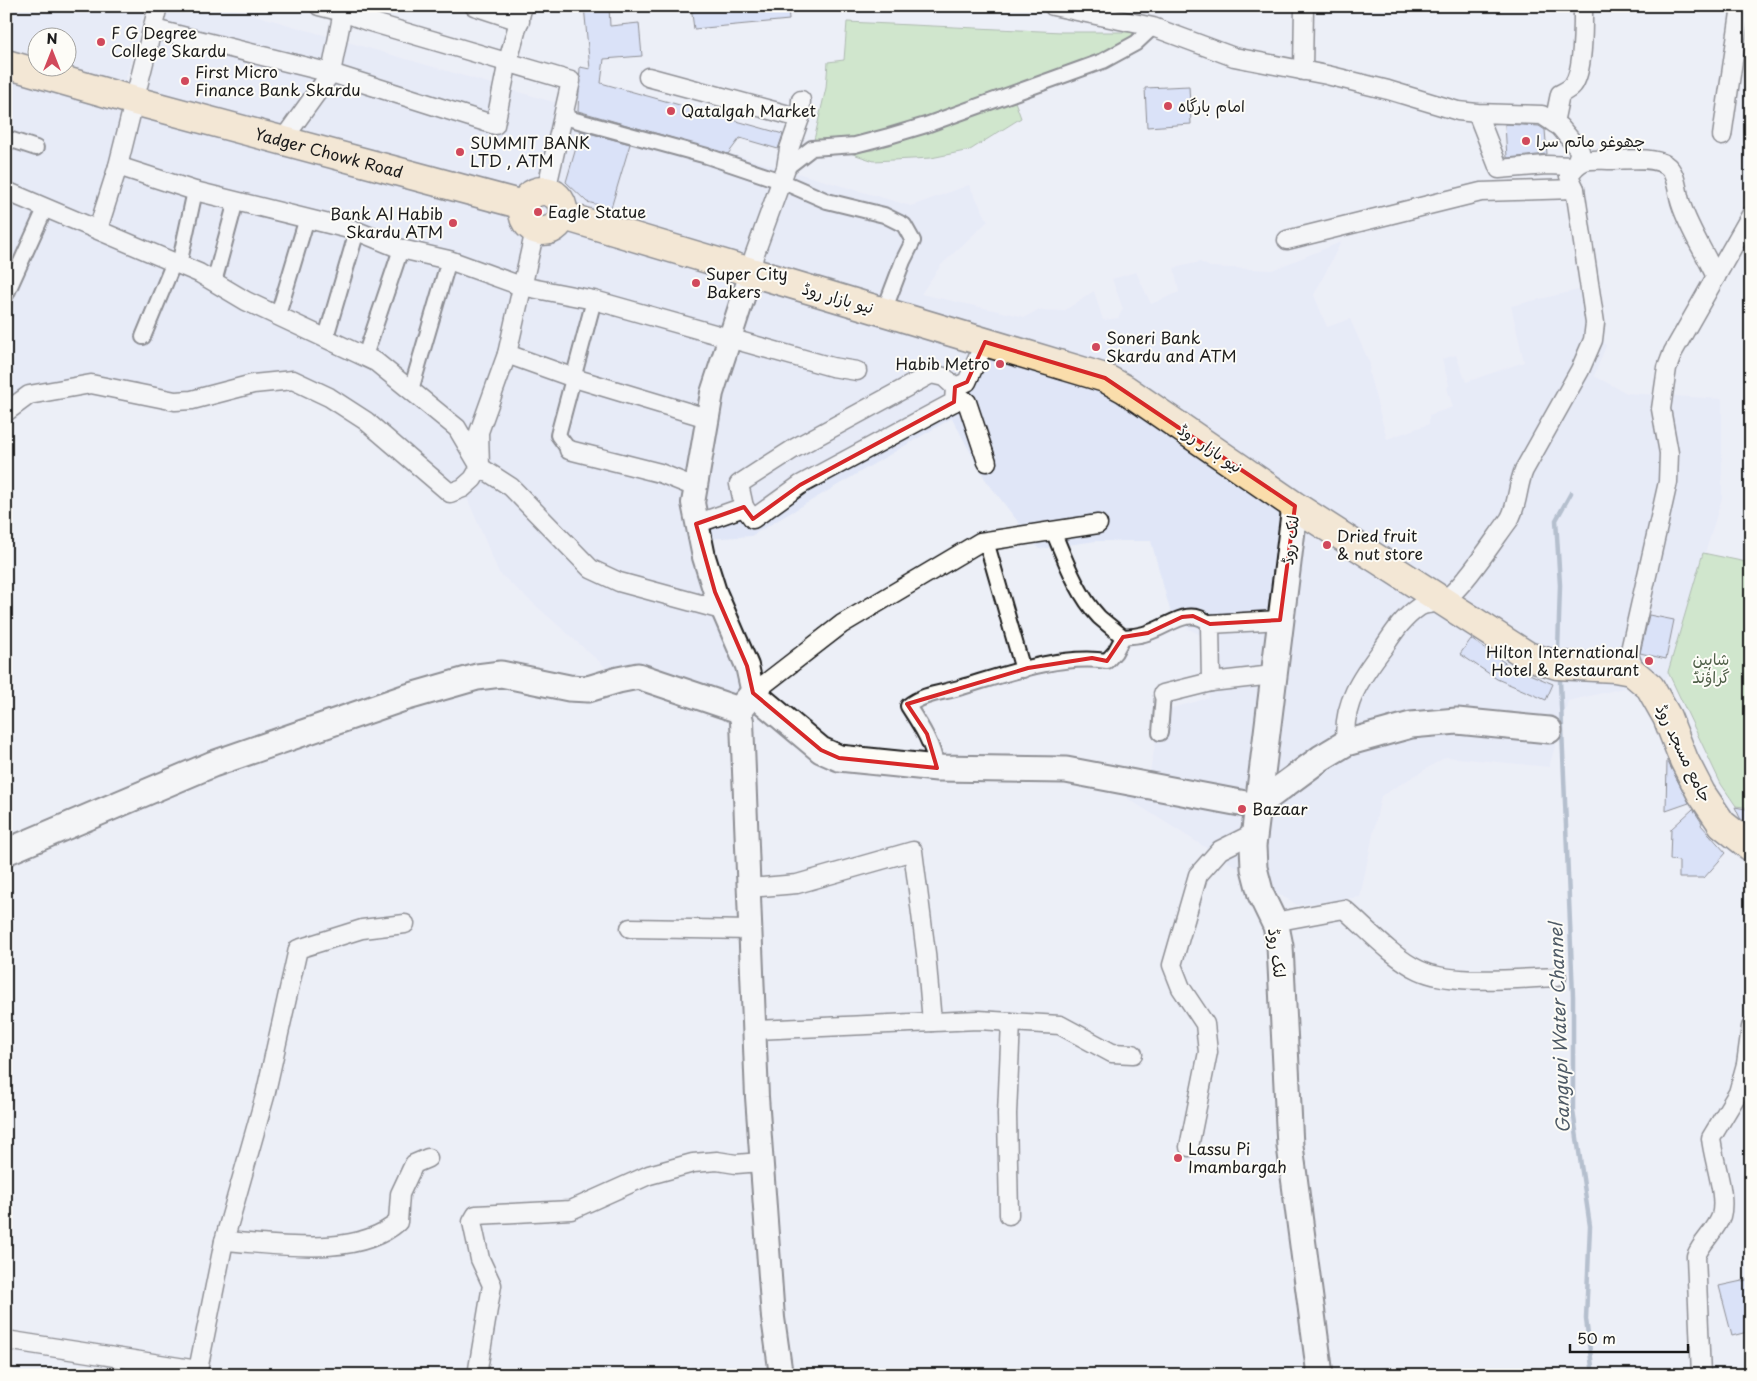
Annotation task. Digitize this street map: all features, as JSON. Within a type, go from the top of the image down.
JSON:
[{"type":"highway","name":"Yadger Chowk Road","points":[[6,64],[135,101],[523,205]]},
{"type":"highway","points":[[546,191],[556,195],[561,201],[564,216],[555,227],[548,230],[535,230],[524,221],[523,205],[528,196],[535,192],[546,191]]},
{"type":"highway","points":[[564,216],[752,273]]},
{"type":"highway","name":"نیو بازار روڈ","points":[[752,273],[1105,378],[1125,389],[1295,506],[1528,656],[1558,665],[1615,668],[1631,671],[1638,679]]},
{"type":"highway","name":"جامع مسجد روڈ","points":[[1638,679],[1650,687],[1667,718],[1684,760],[1701,793],[1722,824],[1751,847]]},
{"type":"main road","name":"لنک روڈ","points":[[1295,506],[1256,806],[1254,868],[1261,895],[1274,922],[1280,946],[1290,1146],[1320,1375]]},
{"type":"main road","points":[[6,852],[213,764],[404,698],[477,677],[501,674],[569,688],[588,689],[638,676],[746,701],[821,750],[839,758],[937,768],[1066,770],[1256,806],[1322,758],[1346,744],[1411,725],[1457,721],[1549,730]]},
{"type":"street","points":[[98,229],[118,166],[154,30],[158,6]]},
{"type":"street","points":[[319,6],[344,9],[367,21],[571,81],[546,191]]},
{"type":"street","points":[[154,30],[331,73],[495,125],[508,61],[521,14],[474,6]]},
{"type":"street","points":[[1053,6],[1109,12],[1234,57],[1388,90],[1458,111],[1542,115],[1554,123],[1580,151],[1569,176],[1574,189],[1595,323],[1593,340],[1580,370],[1524,470],[1519,483],[1514,513],[1462,582],[1443,601],[1421,605],[1404,618],[1361,677],[1353,695],[1344,729],[1346,744]]},
{"type":"street","points":[[1302,71],[1304,6]]},
{"type":"street","points":[[1554,123],[1560,94],[1573,85],[1580,62],[1583,6]]},
{"type":"street","points":[[1722,136],[1741,6]]},
{"type":"street","points":[[282,141],[331,73],[344,9]]},
{"type":"street","points":[[784,174],[812,148],[855,145],[926,125],[1103,61],[1136,44],[1153,27]]},
{"type":"street","points":[[648,77],[800,118]]},
{"type":"street","points":[[781,1375],[773,1318],[754,1030],[742,721],[746,701],[747,666],[722,610],[704,557],[693,503],[712,393],[752,273],[754,256],[784,174],[788,149],[800,118],[801,100]]},
{"type":"street","points":[[1477,113],[1499,169],[1546,165],[1575,166],[1583,160],[1653,161],[1666,165],[1672,172],[1681,204],[1716,277]]},
{"type":"street","points":[[564,117],[784,174],[827,200],[884,215],[904,225],[913,241],[903,261],[884,311]]},
{"type":"street","points":[[6,138],[36,148]]},
{"type":"street","points":[[118,166],[195,192],[307,218],[357,232],[402,249],[448,260],[521,286],[594,300],[832,368],[857,371]]},
{"type":"street","points":[[1286,240],[1481,192],[1574,189]]},
{"type":"street","points":[[6,191],[176,263],[376,362],[457,428],[480,466],[511,487],[591,569],[619,582],[722,610]]},
{"type":"street","points":[[144,337],[176,263],[195,192]]},
{"type":"street","points":[[214,282],[236,201]]},
{"type":"street","points":[[6,295],[10,276],[45,209]]},
{"type":"street","points":[[1638,679],[1629,655],[1668,482],[1669,453],[1661,409],[1667,368],[1673,352],[1751,215]]},
{"type":"street","points":[[278,315],[307,218]]},
{"type":"street","points":[[6,412],[29,395],[91,384],[175,400],[192,400],[253,384],[293,380],[329,397],[366,421],[450,493],[463,488],[474,478],[480,466],[479,432],[506,354],[535,230]]},
{"type":"street","points":[[326,336],[357,232]]},
{"type":"street","points":[[365,356],[402,249]]},
{"type":"street","points":[[411,390],[448,260]]},
{"type":"street","points":[[594,300],[558,435],[569,450],[660,472],[695,487]]},
{"type":"street","points":[[985,342],[967,382],[954,394],[800,485],[753,519],[744,507],[739,484],[795,448],[930,374],[944,377],[954,394],[967,402],[987,462]]},
{"type":"street","points":[[506,354],[574,378],[707,418]]},
{"type":"street","points":[[696,524],[744,507]]},
{"type":"street","points":[[746,701],[842,624],[980,542],[1098,524]]},
{"type":"street","points":[[1053,530],[1070,571],[1098,616],[1123,637],[1148,633],[1182,617],[1192,616],[1204,619],[1210,624],[1280,620]]},
{"type":"street","points":[[986,541],[1023,670]]},
{"type":"street","points":[[1210,624],[1212,682]]},
{"type":"street","points":[[937,768],[935,753],[927,734],[908,706],[930,694],[1023,670],[1092,658],[1107,660],[1115,652],[1123,637]]},
{"type":"street","points":[[1160,733],[1163,694],[1212,682],[1273,675]]},
{"type":"street","points":[[1189,1147],[1208,1052],[1205,1024],[1182,988],[1172,964],[1198,875],[1220,850],[1254,833]]},
{"type":"street","points":[[749,888],[797,884],[913,851],[926,952],[932,1022]]},
{"type":"street","points":[[1274,922],[1344,909],[1394,953],[1419,970],[1455,979],[1557,977]]},
{"type":"street","points":[[6,1340],[198,1370],[224,1242],[265,1096],[298,949],[362,929],[406,924]]},
{"type":"street","points":[[630,928],[751,930]]},
{"type":"street","points":[[754,1030],[978,1020],[1060,1025],[1112,1054],[1133,1054]]},
{"type":"street","points":[[1009,1215],[1007,1114],[1011,1022]]},
{"type":"street","points":[[1701,1375],[1696,1256],[1700,1246],[1717,1223],[1722,1204],[1711,1138],[1738,1093],[1746,1064],[1751,1027]]},
{"type":"street","points":[[224,1242],[326,1246],[369,1240],[390,1230],[398,1222],[400,1194],[414,1164],[428,1158]]},
{"type":"street","points":[[477,1375],[492,1285],[478,1250],[472,1222],[476,1215],[571,1210],[649,1175],[693,1163],[762,1162]]},
{"type":"highlighted area","points":[[985,342],[1105,378],[1295,506],[1280,620],[1210,624],[1193,616],[1182,617],[1148,633],[1123,637],[1107,661],[1092,658],[1028,668],[907,704],[927,734],[937,768],[839,758],[821,750],[753,693],[747,666],[715,592],[696,524],[744,507],[753,519],[800,485],[954,402],[955,387],[967,382]]},
{"type":"shaded area","name":"F G Degree College Skardu","points":[[6,6],[145,6],[125,82],[78,68],[78,28],[28,28],[28,53],[6,47]]},
{"type":"shaded area","points":[[169,6],[224,6],[911,206],[969,185],[988,221],[941,265],[921,294],[1025,317],[1038,310],[1064,311],[1094,291],[1103,320],[1118,318],[1123,309],[1112,279],[1136,272],[1151,304],[1179,292],[1174,268],[1200,262],[1210,267],[1272,270],[1341,242],[1314,295],[1327,327],[1350,319],[1370,364],[1369,373],[1387,439],[1429,424],[1429,415],[1453,407],[1447,388],[1449,385],[1442,359],[1456,355],[1466,382],[1524,362],[1511,306],[1578,290],[1606,346],[1594,376],[1627,393],[1722,399],[1722,498],[1667,678],[1568,701],[1549,767],[1446,757],[1381,796],[1360,897],[1297,905],[1071,763],[1150,772],[1161,711],[1209,698],[1203,636],[1173,621],[1151,541],[1096,541],[1039,549],[985,479],[952,418],[751,536],[694,540],[751,709],[739,722],[628,687],[499,573],[462,486],[297,383],[245,389],[184,410],[92,395],[25,403],[6,401],[6,79],[123,99],[144,94]]},
{"type":"green space","points":[[847,22],[1062,32],[1133,32],[1132,41],[1112,53],[885,132],[855,137],[814,140],[826,88],[828,62],[844,60]]},
{"type":"green space","points":[[1013,96],[1021,118],[970,150],[931,158],[874,161],[850,153],[873,150],[916,131]]},
{"type":"green space","name":"شاہین گراؤنڈ","points":[[1703,553],[1751,563],[1751,808],[1736,806],[1721,784],[1668,672]]},
{"type":"building","name":"Qatalgah Market","points":[[584,6],[609,6],[610,26],[639,23],[642,56],[604,59],[601,83],[783,134],[778,149],[740,138],[728,154],[578,111],[580,67],[590,69]]},
{"type":"building","points":[[691,6],[788,6],[789,20],[694,29]]},
{"type":"building","name":"امام بارگاہ","points":[[1189,86],[1191,124],[1147,127],[1145,88]]},
{"type":"building","name":"چھوغو ماتم سرا","points":[[1505,124],[1539,126],[1545,130],[1547,154],[1507,158]]},
{"type":"building","points":[[581,131],[630,144],[611,208],[587,202],[566,182]]},
{"type":"building","points":[[1649,615],[1674,620],[1666,659],[1640,653]]},
{"type":"building","points":[[1471,639],[1508,665],[1553,684],[1546,700],[1497,679],[1460,654]]},
{"type":"building","points":[[1667,760],[1689,803],[1666,811]]},
{"type":"building","points":[[1735,807],[1751,810],[1751,827],[1740,818]]},
{"type":"building","points":[[1693,809],[1702,823],[1701,825],[1726,853],[1704,878],[1679,878],[1679,861],[1670,860],[1671,829]]},
{"type":"building","points":[[1751,1279],[1751,1331],[1732,1336],[1719,1286]]},
{"type":"waterway","name":"Gangupi Water Channel","points":[[1558,651],[1560,585],[1556,520],[1571,493]]},
{"type":"waterway","name":"Gangupi Water Channel","points":[[1560,680],[1573,996],[1573,1111],[1590,1226],[1586,1319],[1593,1375]]},
{"type":"place","name":"F G Degree College Skardu","points":[[101,42]]},
{"type":"place","name":"First Micro Finance Bank Skardu","points":[[185,81]]},
{"type":"place","name":"امام بارگاہ","points":[[1168,106]]},
{"type":"place","name":"Qatalgah Market","points":[[671,111]]},
{"type":"place","name":"چھوغو ماتم سرا","points":[[1526,141]]},
{"type":"place","name":"SUMMIT BANK LTD , ATM","points":[[460,152]]},
{"type":"place","name":"Eagle Statue","points":[[538,212]]},
{"type":"place","name":"Bank Al Habib Skardu ATM","points":[[453,223]]},
{"type":"place","name":"Super City Bakers","points":[[696,283]]},
{"type":"place","name":"Soneri Bank Skardu and ATM","points":[[1096,347]]},
{"type":"place","name":"Habib Metro","points":[[1000,364]]},
{"type":"place","name":"Dried fruit & nut store","points":[[1327,545]]},
{"type":"place","name":"Hilton International Hotel & Restaurant","points":[[1649,661]]},
{"type":"place","name":"Bazaar","points":[[1242,809]]},
{"type":"place","name":"Lassu Pi Imambargah","points":[[1178,1158]]}]
